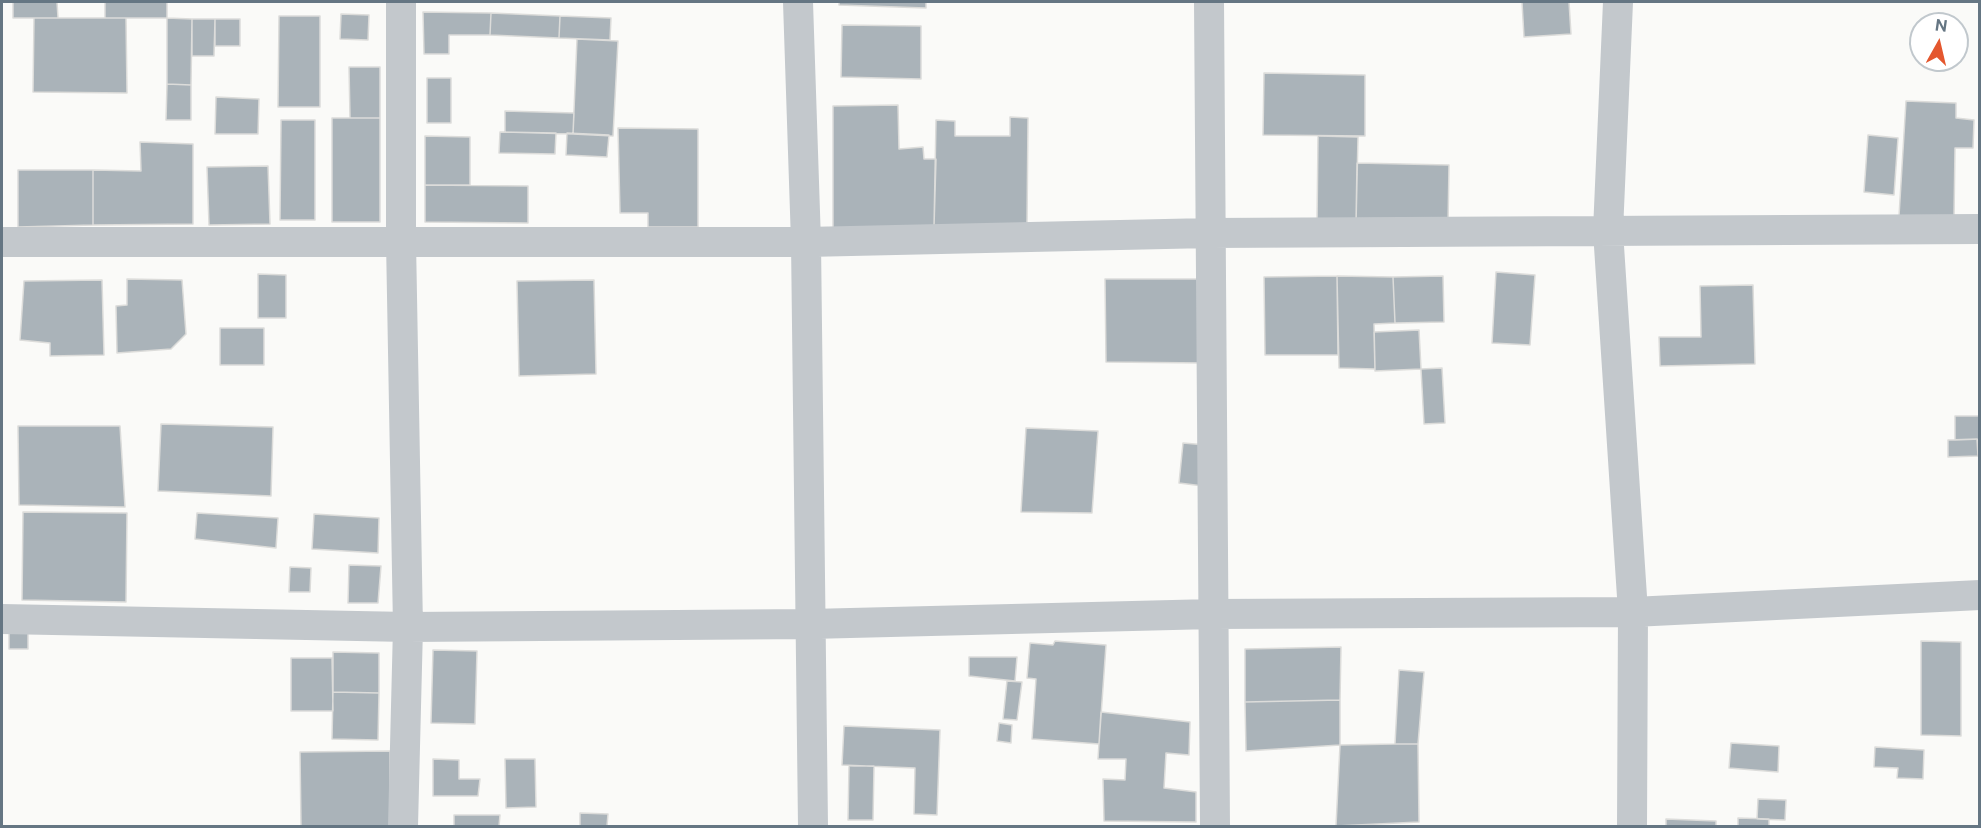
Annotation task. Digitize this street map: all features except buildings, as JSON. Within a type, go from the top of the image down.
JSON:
[{"type":"street","points":[[401,2],[401,241],[408,627],[403,826]]},
{"type":"street","points":[[798,2],[806,242],[813,826]]},
{"type":"street","points":[[1209,2],[1215,826]]},
{"type":"street","points":[[1618,2],[1608,231],[1633,612],[1632,826]]},
{"type":"street","points":[[2,242],[806,242],[1210,233],[1980,229]]},
{"type":"street","points":[[2,619],[408,627],[810,624],[1213,614],[1633,612],[1980,595]]}]
